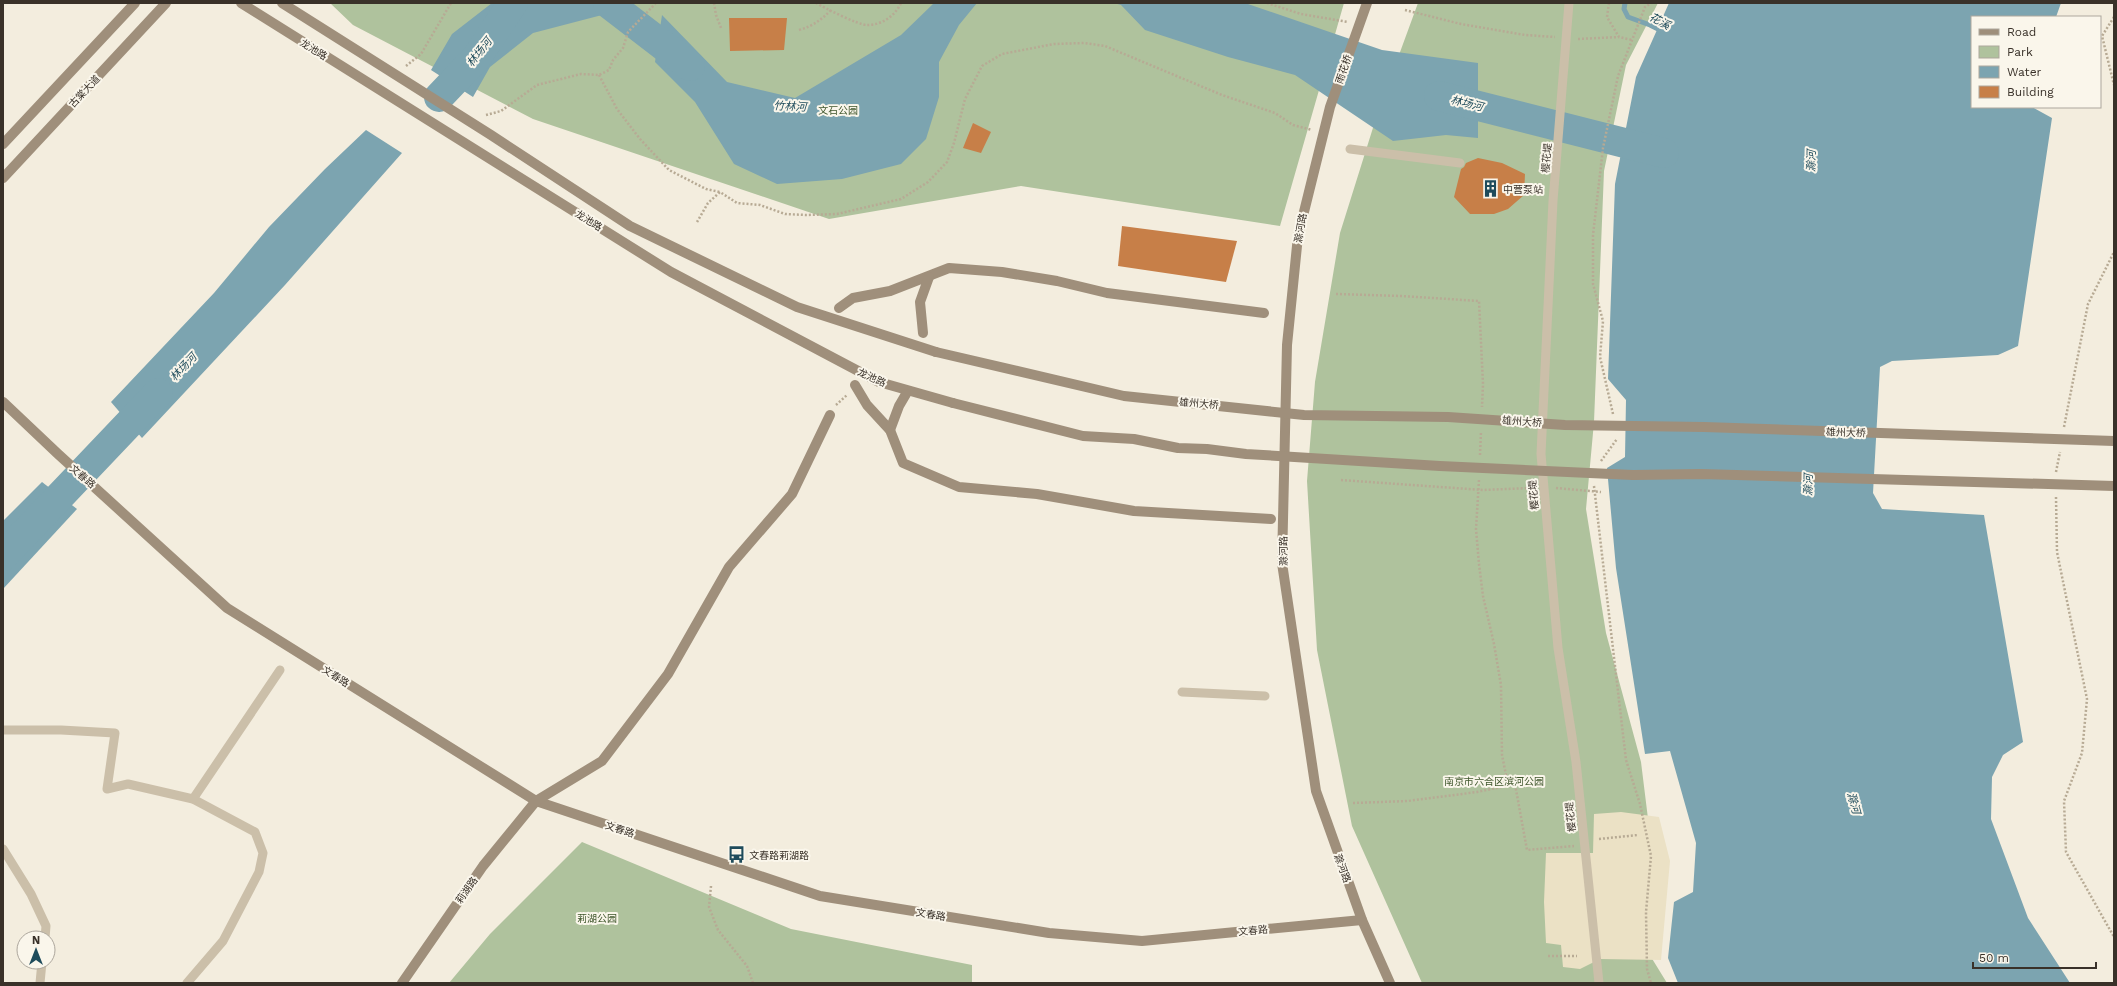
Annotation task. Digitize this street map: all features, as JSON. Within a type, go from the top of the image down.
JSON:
[{"type":"main road","points":[[3,144],[135,3]]},
{"type":"main road","name":"古棠大道","points":[[3,178],[166,3]]},
{"type":"main road","name":"龙池路","points":[[241,3],[671,272],[879,382],[953,403],[1082,436],[1134,439],[1178,448],[1207,449],[1246,454],[1440,466],[1633,475],[1702,474],[2114,486]]},
{"type":"main road","name":"龙池路","points":[[282,3],[491,134],[630,226],[797,306],[936,352]]},
{"type":"main road","name":"雨花桥","points":[[1330,107],[1356,30],[1367,3]]},
{"type":"main road","name":"滁河路","points":[[1330,107],[1298,236],[1292,289],[1287,344],[1282,563],[1316,791],[1362,920],[1390,983]]},
{"type":"main road","points":[[839,308],[853,298],[890,291],[949,268],[1002,272],[1057,281],[1107,293],[1264,313]]},
{"type":"main road","points":[[922,333],[920,302],[929,277]]},
{"type":"main road","name":"雄州大桥","points":[[936,352],[1124,396],[1304,415],[1448,417],[1573,425],[1704,427],[2114,441]]},
{"type":"main road","points":[[855,385],[867,405],[890,430],[903,463],[959,487],[1037,494],[1134,511],[1271,519]]},
{"type":"main road","points":[[890,430],[906,394]]},
{"type":"main road","name":"文春路","points":[[3,402],[227,608],[536,801],[820,896],[1049,933],[1142,941],[1362,920]]},
{"type":"main road","name":"莉湖路","points":[[402,983],[483,866],[536,801],[602,761],[668,674],[729,567],[792,494],[830,415]]},
{"type":"lane","name":"樱花堤","points":[[1569,3],[1553,202],[1541,454],[1558,648],[1576,762],[1599,983]]},
{"type":"lane","points":[[1350,149],[1460,163]]},
{"type":"lane","points":[[193,799],[280,670]]},
{"type":"lane","points":[[1182,692],[1265,696]]},
{"type":"lane","points":[[3,730],[61,730],[115,733],[107,789],[128,784],[193,799],[255,832],[263,853],[259,872],[223,941],[187,983]]},
{"type":"lane","points":[[3,849],[31,894],[46,926],[46,930]]},
{"type":"lane","points":[[40,983],[41,970]]},
{"type":"path","points":[[404,68],[421,54],[451,3]]},
{"type":"path","points":[[486,115],[501,111],[537,85],[581,74],[599,75],[609,70],[613,60],[623,48],[628,32],[656,3]]},
{"type":"path","points":[[714,3],[716,15],[722,28]]},
{"type":"path","points":[[816,3],[826,9],[866,25],[886,20],[897,12],[901,3]]},
{"type":"path","points":[[1267,3],[1301,14],[1349,22]]},
{"type":"path","points":[[1609,3],[1606,18],[1619,37]]},
{"type":"path","points":[[1614,419],[1600,357],[1603,321],[1593,284],[1593,235],[1603,148],[1618,76],[1645,7],[1651,3]]},
{"type":"path","points":[[800,30],[810,27],[821,20],[831,10]]},
{"type":"path","points":[[1404,10],[1461,24],[1525,35],[1559,38]]},
{"type":"path","points":[[2114,17],[2102,36],[2114,85]]},
{"type":"path","points":[[1572,40],[1619,37],[1632,40]]},
{"type":"path","points":[[599,75],[617,108],[640,139],[668,170],[706,189],[720,192],[737,203],[760,205],[785,214],[837,214],[901,199],[928,182],[947,162],[954,143],[966,99],[982,66],[1002,54],[1054,44],[1084,43],[1105,46],[1222,95],[1274,113],[1293,125],[1316,131]]},
{"type":"path","points":[[697,222],[708,203],[720,192]]},
{"type":"path","points":[[2063,432],[2088,304],[2114,252]]},
{"type":"path","points":[[1336,294],[1402,296],[1479,301],[1483,384],[1482,415]]},
{"type":"path","points":[[1480,463],[1481,431]]},
{"type":"path","points":[[1598,466],[1616,439],[1616,432]]},
{"type":"path","points":[[2055,477],[2061,447]]},
{"type":"path","points":[[1480,479],[1476,529],[1479,564],[1482,596],[1491,629],[1501,686],[1502,756],[1507,780]]},
{"type":"path","points":[[1341,480],[1483,490],[1537,488]]},
{"type":"path","points":[[1594,484],[1626,760],[1640,804],[1651,856],[1646,912],[1647,968],[1651,983]]},
{"type":"path","points":[[1550,488],[1601,492]]},
{"type":"path","points":[[2056,492],[2057,552],[2087,699],[2082,753],[2064,801],[2066,852],[2114,937]]},
{"type":"path","points":[[1353,803],[1408,801],[1477,792],[1515,784],[1527,850],[1576,846]]},
{"type":"path","points":[[1599,839],[1638,835]]},
{"type":"path","points":[[711,886],[709,907],[718,930],[747,966],[753,983]]},
{"type":"path","points":[[1548,956],[1577,956]]},
{"type":"green space","name":"文石公园","points":[[330,3],[1344,3],[1280,226],[1021,186],[829,219],[533,119],[353,25]]},
{"type":"green space","name":"南京市六合区滨河公园","points":[[1418,3],[1658,3],[1626,65],[1604,171],[1594,422],[1586,509],[1606,633],[1641,762],[1651,843],[1651,957],[1667,983],[1422,983],[1352,826],[1317,650],[1307,481],[1315,382],[1340,233],[1377,115]]},
{"type":"green space","name":"莉湖公园","points":[[582,842],[791,929],[972,965],[972,983],[449,983],[490,934]]},
{"type":"shaded area","points":[[1621,812],[1659,817],[1670,861],[1661,960],[1600,959],[1580,969],[1563,967],[1561,945],[1546,943],[1544,902],[1546,853],[1593,853],[1594,814]]},
{"type":"water","points":[[492,3],[611,3],[602,15],[533,33],[490,67],[473,97],[431,70],[452,34]]},
{"type":"water","points":[[934,3],[977,3],[959,25],[939,62],[939,97],[926,139],[901,164],[842,179],[777,184],[734,164],[695,102],[655,62],[662,15],[727,82],[795,98],[901,35]]},
{"type":"water","points":[[1114,3],[1245,3],[1382,50],[1478,63],[1478,138],[1446,135],[1393,141],[1295,75],[1228,57],[1145,30],[1121,5]]},
{"type":"water","name":"滁河","points":[[1669,3],[2061,3],[2056,16],[1971,16],[1971,108],[2034,108],[2052,118],[2018,346],[1998,355],[1892,361],[1880,367],[1873,493],[1882,509],[1984,515],[2023,742],[2003,755],[1992,777],[1991,819],[2028,918],[2070,983],[1678,983],[1668,958],[1674,902],[1693,892],[1696,843],[1670,751],[1645,754],[1616,568],[1607,468],[1625,457],[1626,400],[1608,379],[1615,184],[1636,77]]},
{"type":"water","points":[[366,130],[402,153],[285,285],[142,438],[111,402],[214,293],[269,227],[325,169]]},
{"type":"water","points":[[42,482],[77,509],[3,589],[3,521]]},
{"type":"building","points":[[729,18],[787,18],[784,50],[730,51]]},
{"type":"building","points":[[973,123],[991,132],[981,153],[963,148]]},
{"type":"building","name":"中营泵站","points":[[1478,158],[1502,163],[1525,174],[1524,195],[1508,209],[1494,214],[1470,214],[1454,197],[1461,169],[1466,163]]},
{"type":"building","points":[[1122,226],[1237,241],[1226,282],[1118,266]]},
{"type":"waterway","name":"林场河","points":[[439,97],[477,57],[513,3]]},
{"type":"waterway","name":"竹林河","points":[[608,3],[690,66]]},
{"type":"waterway","name":"花溪","points":[[1625,3],[1624,9],[1628,17],[1662,31]]},
{"type":"waterway","name":"林场河","points":[[1439,96],[1664,153]]},
{"type":"waterway","name":"林场河","points":[[3,556],[158,393]]},
{"type":"place","name":"中营泵站","points":[[1490,189]]},
{"type":"place","name":"文春路莉湖路","points":[[736,855]]}]
